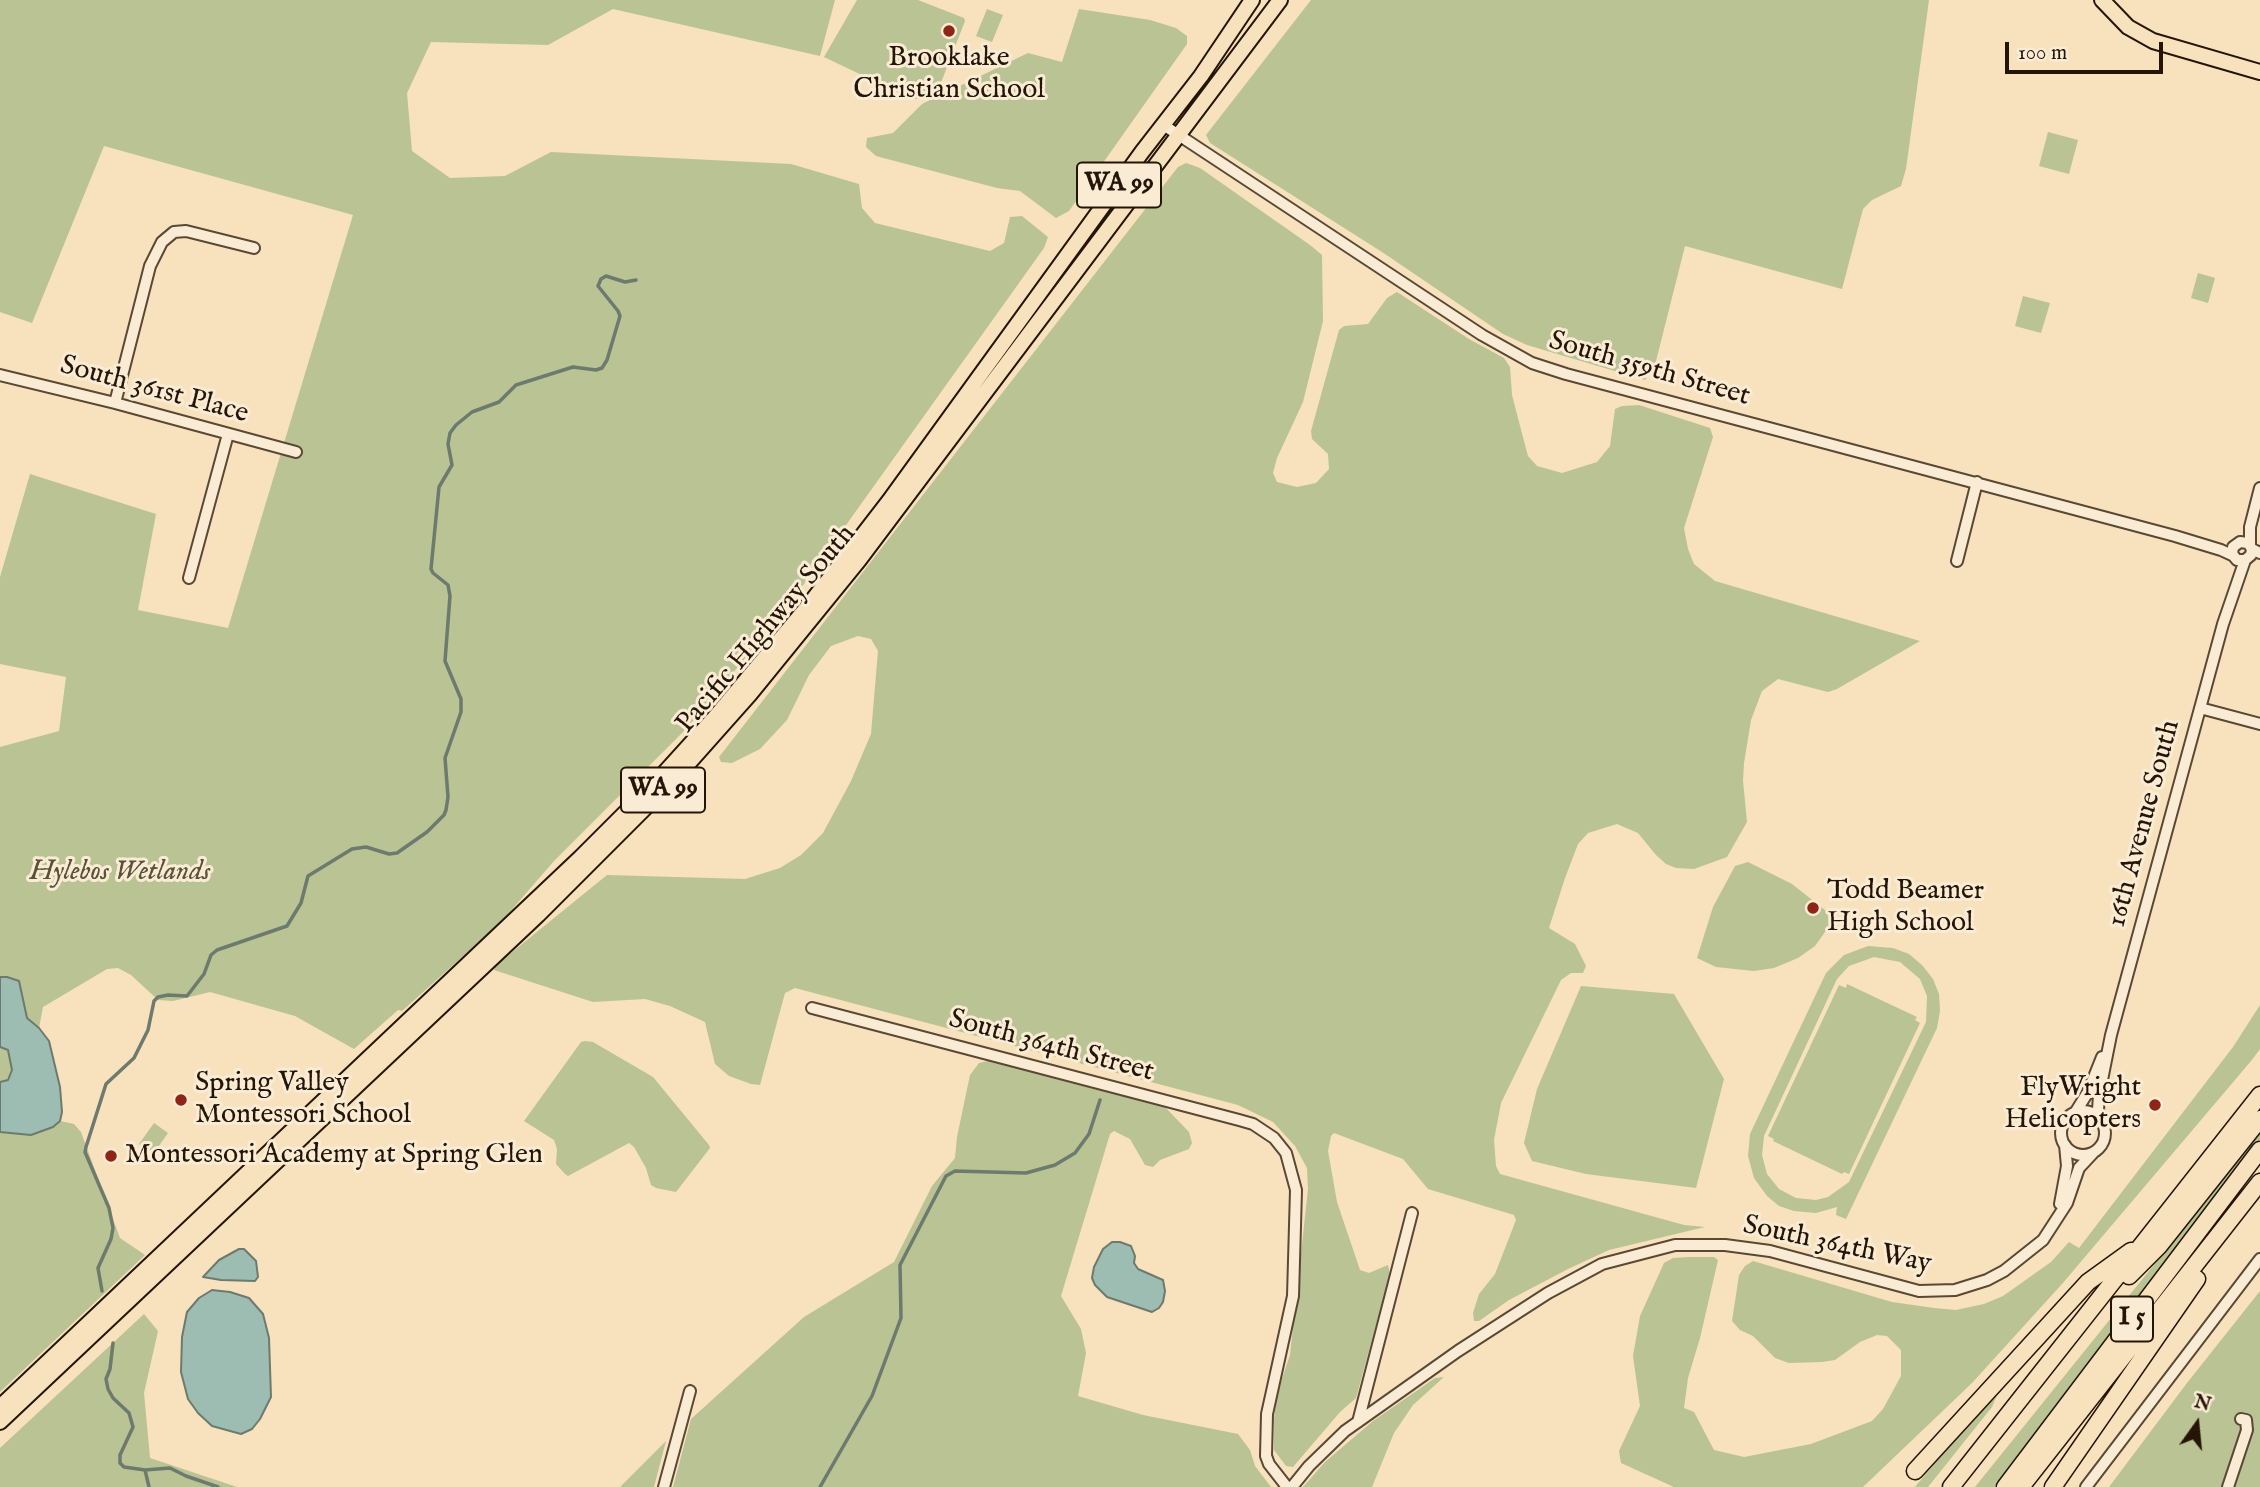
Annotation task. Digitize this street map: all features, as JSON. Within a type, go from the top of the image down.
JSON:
[{"type":"highway","name":"I 5","points":[[1951,1487],[2260,1095]]},
{"type":"highway","name":"I 5","points":[[2075,1333],[2159,1245],[2260,1119]]},
{"type":"highway","name":"I 5","points":[[2005,1487],[2260,1150]]},
{"type":"highway","name":"I 5","points":[[2021,1487],[2260,1185]]},
{"type":"highway","points":[[2053,1487],[2260,1185]]},
{"type":"highway","points":[[1915,1471],[2088,1282],[2145,1242]]},
{"type":"main road","name":"Pacific Highway South","points":[[0,1406],[581,858],[715,717],[808,606],[979,380],[1142,152],[1165,126],[1201,76],[1252,0]]},
{"type":"main road","name":"Pacific Highway South","points":[[0,1422],[529,924],[678,775],[759,683],[851,570],[1280,0]]},
{"type":"main road","points":[[2102,0],[2128,27],[2153,41],[2260,72]]},
{"type":"street","name":"South 359th Street","points":[[1165,126],[1482,335],[1532,363],[2175,536],[2246,552]]},
{"type":"street","points":[[115,403],[150,266],[162,242],[174,232],[186,230],[254,248]]},
{"type":"street","name":"South 361st Place","points":[[1,378],[115,403],[296,452]]},
{"type":"street","points":[[189,578],[228,434]]},
{"type":"street","points":[[1957,561],[1977,482]]},
{"type":"street","name":"16th Avenue South","points":[[2101,1120],[2098,1111],[2099,1095],[2111,1035],[2223,624],[2246,552],[2260,488]]},
{"type":"street","points":[[2200,708],[2260,724]]},
{"type":"street","name":"South 364th Street","points":[[812,1008],[1240,1120],[1253,1124],[1274,1138],[1286,1153],[1296,1190],[1293,1296],[1269,1399],[1266,1456],[1269,1464],[1289,1487]]},
{"type":"street","name":"16th Avenue South","points":[[2075,1113],[2088,1092],[2111,1035]]},
{"type":"street","points":[[2091,1112],[2101,1120],[2104,1138],[2093,1153],[2077,1154],[2064,1145],[2061,1138],[2062,1124],[2075,1113],[2091,1112]]},
{"type":"street","name":"South 364th Way","points":[[2054,1223],[2066,1176],[2067,1158],[2064,1145]]},
{"type":"street","name":"South 364th Way","points":[[1289,1487],[1345,1432],[1458,1351],[1548,1293],[1602,1264],[1675,1245],[1725,1245],[1770,1251],[1910,1289],[1955,1290],[1987,1280],[2011,1267],[2043,1240],[2067,1203],[2079,1168],[2093,1153]]},
{"type":"street","points":[[1359,1422],[1412,1213]]},
{"type":"street","points":[[2086,1487],[2260,1259]]},
{"type":"street","points":[[664,1487],[690,1391]]},
{"type":"street","points":[[2228,1487],[2248,1430],[2246,1420],[2241,1419]]},
{"type":"green space","name":"Hylebos Wetlands","points":[[0,0],[835,0],[820,56],[613,9],[548,45],[431,42],[407,93],[412,151],[450,178],[505,176],[551,152],[791,164],[859,184],[862,208],[875,223],[990,251],[1004,243],[1010,217],[1022,216],[1048,237],[1044,248],[786,609],[687,728],[554,861],[501,922],[402,1011],[398,1010],[354,1049],[295,1016],[210,992],[173,1001],[158,1000],[131,975],[118,968],[107,969],[43,1007],[39,1028],[27,1018],[19,981],[0,977],[0,747],[59,731],[66,677],[0,664],[0,577],[30,474],[156,514],[138,610],[228,628],[353,215],[104,146],[32,323],[0,312]]},
{"type":"green space","points":[[857,0],[918,0],[964,18],[935,98],[1028,53],[1062,62],[1079,9],[1150,20],[1176,28],[1187,36],[1187,44],[1069,211],[1056,218],[1020,191],[997,188],[876,156],[866,147],[867,138],[893,133],[922,104],[932,99],[912,99],[824,57]]},
{"type":"green space","points":[[1311,0],[1929,0],[1906,169],[1901,186],[1872,200],[1863,209],[1842,289],[1685,246],[1655,365],[1645,380],[1527,345],[1503,334],[1382,252],[1210,143],[1206,135]]},
{"type":"green space","points":[[987,9],[1003,15],[992,42],[976,36]]},
{"type":"green space","points":[[2048,132],[2078,140],[2069,174],[2039,166]]},
{"type":"green space","points":[[1186,163],[1200,168],[1322,255],[1323,321],[1303,402],[1277,458],[1273,473],[1277,482],[1297,487],[1316,483],[1329,469],[1328,454],[1312,439],[1311,431],[1339,330],[1344,326],[1368,324],[1387,298],[1397,292],[1469,339],[1504,358],[1510,367],[1512,395],[1528,456],[1537,466],[1562,473],[1597,462],[1610,446],[1615,409],[1622,406],[1639,405],[1710,428],[1713,437],[1684,528],[1694,564],[1715,581],[1920,641],[1828,692],[1778,679],[1762,691],[1751,720],[1744,763],[1747,822],[1727,857],[1694,869],[1676,868],[1656,855],[1638,833],[1617,824],[1588,833],[1578,844],[1565,878],[1549,928],[1575,944],[1586,966],[1583,973],[1571,973],[1561,980],[1501,1103],[1494,1140],[1496,1166],[1500,1174],[1684,1225],[1705,1227],[1609,1250],[1509,1300],[1479,1321],[1474,1321],[1473,1313],[1479,1294],[1495,1274],[1516,1220],[1514,1215],[1428,1189],[1403,1159],[1334,1133],[1328,1151],[1337,1202],[1360,1270],[1369,1273],[1388,1265],[1390,1274],[1356,1398],[1340,1412],[1293,1467],[1286,1466],[1274,1450],[1274,1420],[1276,1396],[1290,1355],[1308,1189],[1307,1168],[1295,1146],[1273,1122],[1238,1105],[795,988],[785,993],[760,1085],[751,1084],[729,1076],[715,1064],[705,1022],[670,1006],[645,999],[593,1002],[494,970],[495,966],[607,875],[745,879],[780,868],[801,855],[823,833],[851,781],[871,734],[878,651],[871,639],[858,636],[831,646],[809,675],[787,720],[760,749],[732,763],[721,762],[719,757],[1178,167]]},
{"type":"green space","points":[[2198,273],[2215,278],[2208,303],[2191,298]]},
{"type":"green space","points":[[2023,296],[2050,303],[2041,333],[2015,326]]},
{"type":"green space","points":[[1748,862],[1792,884],[1835,918],[1815,946],[1798,958],[1774,968],[1754,971],[1716,967],[1697,958],[1713,907],[1735,866]]},
{"type":"green space","points":[[1868,946],[1893,948],[1909,954],[1933,979],[1939,994],[1940,1011],[1937,1028],[1846,1219],[1836,1215],[1837,1207],[1816,1213],[1794,1211],[1779,1206],[1767,1196],[1754,1178],[1748,1156],[1750,1134],[1826,973],[1844,955]],"holes":[[[1874,957],[1900,962],[1920,979],[1927,996],[1926,1022],[1849,1182],[1828,1197],[1816,1200],[1796,1198],[1779,1189],[1767,1174],[1762,1155],[1764,1136],[1837,979],[1849,966]]]},
{"type":"green space","points":[[1847,984],[1917,1017],[1915,1020],[1920,1023],[1849,1174],[1842,1174],[1773,1141],[1774,1139],[1768,1136],[1839,985],[1846,988]]},
{"type":"green space","points":[[1581,986],[1674,994],[1724,1079],[1696,1188],[1586,1174],[1532,1161],[1524,1143],[1537,1089]]},
{"type":"green space","points":[[2260,1005],[2260,1049],[2251,1061],[2062,1284],[1972,1383],[1863,1487],[1674,1487],[1621,1463],[1619,1451],[1640,1406],[1633,1356],[1640,1316],[1664,1263],[1673,1258],[1689,1257],[1714,1257],[1718,1260],[1688,1378],[1684,1408],[1694,1412],[1714,1450],[1744,1457],[1811,1444],[1872,1421],[1883,1409],[1901,1376],[1901,1350],[1887,1336],[1877,1335],[1860,1342],[1835,1360],[1789,1363],[1775,1358],[1753,1336],[1740,1330],[1732,1321],[1739,1275],[1745,1266],[1753,1261],[1892,1302],[1934,1308],[1956,1310],[1984,1304],[2003,1296],[2051,1262],[2069,1242],[2079,1248],[2233,1047]]},
{"type":"green space","points":[[581,1042],[593,1042],[653,1077],[709,1145],[710,1148],[676,1192],[651,1185],[646,1168],[629,1143],[568,1176],[556,1164],[557,1149],[554,1140],[524,1121]]},
{"type":"green space","points":[[0,1047],[8,1050],[11,1062],[11,1076],[2,1083],[0,1082]]},
{"type":"green space","points":[[992,1060],[1138,1097],[1166,1108],[1189,1132],[1192,1143],[1189,1149],[1160,1160],[1153,1167],[1145,1165],[1130,1139],[1114,1131],[1110,1134],[1061,1296],[1081,1329],[1086,1353],[1078,1396],[1143,1415],[1238,1434],[1250,1450],[1255,1466],[1271,1487],[673,1487],[691,1419],[804,1317],[894,1262],[932,1186],[955,1158],[970,1075],[979,1063]]},
{"type":"green space","points":[[60,1121],[74,1124],[81,1132],[120,1238],[145,1255],[0,1392],[0,1132],[30,1135],[53,1127]]},
{"type":"green space","points":[[154,1123],[168,1133],[154,1153],[139,1144]]},
{"type":"green space","points":[[2260,1133],[2260,1139],[1996,1487],[1975,1487]]},
{"type":"green space","points":[[2260,1291],[2260,1487],[2109,1487],[2187,1383]]},
{"type":"green space","points":[[144,1314],[158,1331],[144,1393],[150,1458],[237,1487],[0,1487],[0,1448]]},
{"type":"green space","points":[[1444,1377],[1413,1405],[1394,1433],[1372,1487],[1303,1487],[1325,1462],[1373,1421],[1435,1378]]},
{"type":"green space","points":[[1997,1395],[1992,1407],[1928,1487],[1915,1487],[1979,1411]]},
{"type":"green space","points":[[666,1441],[654,1487],[620,1487]]},
{"type":"water","points":[[0,977],[19,981],[27,1018],[49,1041],[60,1087],[60,1121],[53,1127],[31,1135],[0,1132],[0,1082],[8,1080],[12,1070],[8,1050],[0,1047]]},
{"type":"water","points":[[1112,1242],[1131,1246],[1138,1269],[1163,1280],[1165,1291],[1159,1308],[1152,1312],[1107,1297],[1095,1285],[1092,1278],[1094,1267],[1103,1249]]},
{"type":"water","points":[[244,1249],[256,1261],[258,1277],[255,1281],[203,1277],[219,1260]]},
{"type":"water","points":[[212,1290],[249,1298],[263,1314],[269,1338],[271,1397],[252,1429],[241,1434],[212,1426],[198,1413],[188,1399],[181,1372],[182,1337],[187,1312],[199,1298]]},
{"type":"waterway","points":[[102,1291],[98,1268],[113,1228],[109,1208],[85,1152],[106,1084],[134,1058],[148,1030],[154,1001],[158,997],[168,995],[187,996],[204,974],[211,955],[217,950],[287,926],[301,903],[308,876],[352,849],[366,847],[389,854],[397,853],[427,832],[444,815],[448,797],[445,758],[461,712],[461,699],[445,661],[450,596],[448,585],[431,569],[439,487],[452,465],[448,444],[450,433],[472,412],[499,402],[516,385],[573,367],[596,370],[602,368],[607,360],[620,316],[598,286],[606,276],[625,282],[636,280]]},
{"type":"waterway","points":[[820,1487],[872,1396],[901,1318],[900,1265],[946,1176],[955,1171],[1026,1173],[1055,1165],[1075,1153],[1089,1134],[1100,1100]]},
{"type":"waterway","points":[[113,1343],[106,1379],[108,1389],[113,1398],[129,1413],[133,1427],[120,1455],[120,1463],[124,1467],[145,1470],[149,1487]]},
{"type":"waterway","points":[[145,1470],[170,1468],[218,1487]]},
{"type":"place","name":"Brooklake Christian School","points":[[949,31]]},
{"type":"place","name":"Todd Beamer High School","points":[[1813,908]]},
{"type":"place","name":"Spring Valley Montessori School","points":[[181,1100]]},
{"type":"place","name":"FlyWright Helicopters","points":[[2155,1105]]},
{"type":"place","name":"Montessori Academy at Spring Glen","points":[[111,1156]]}]
